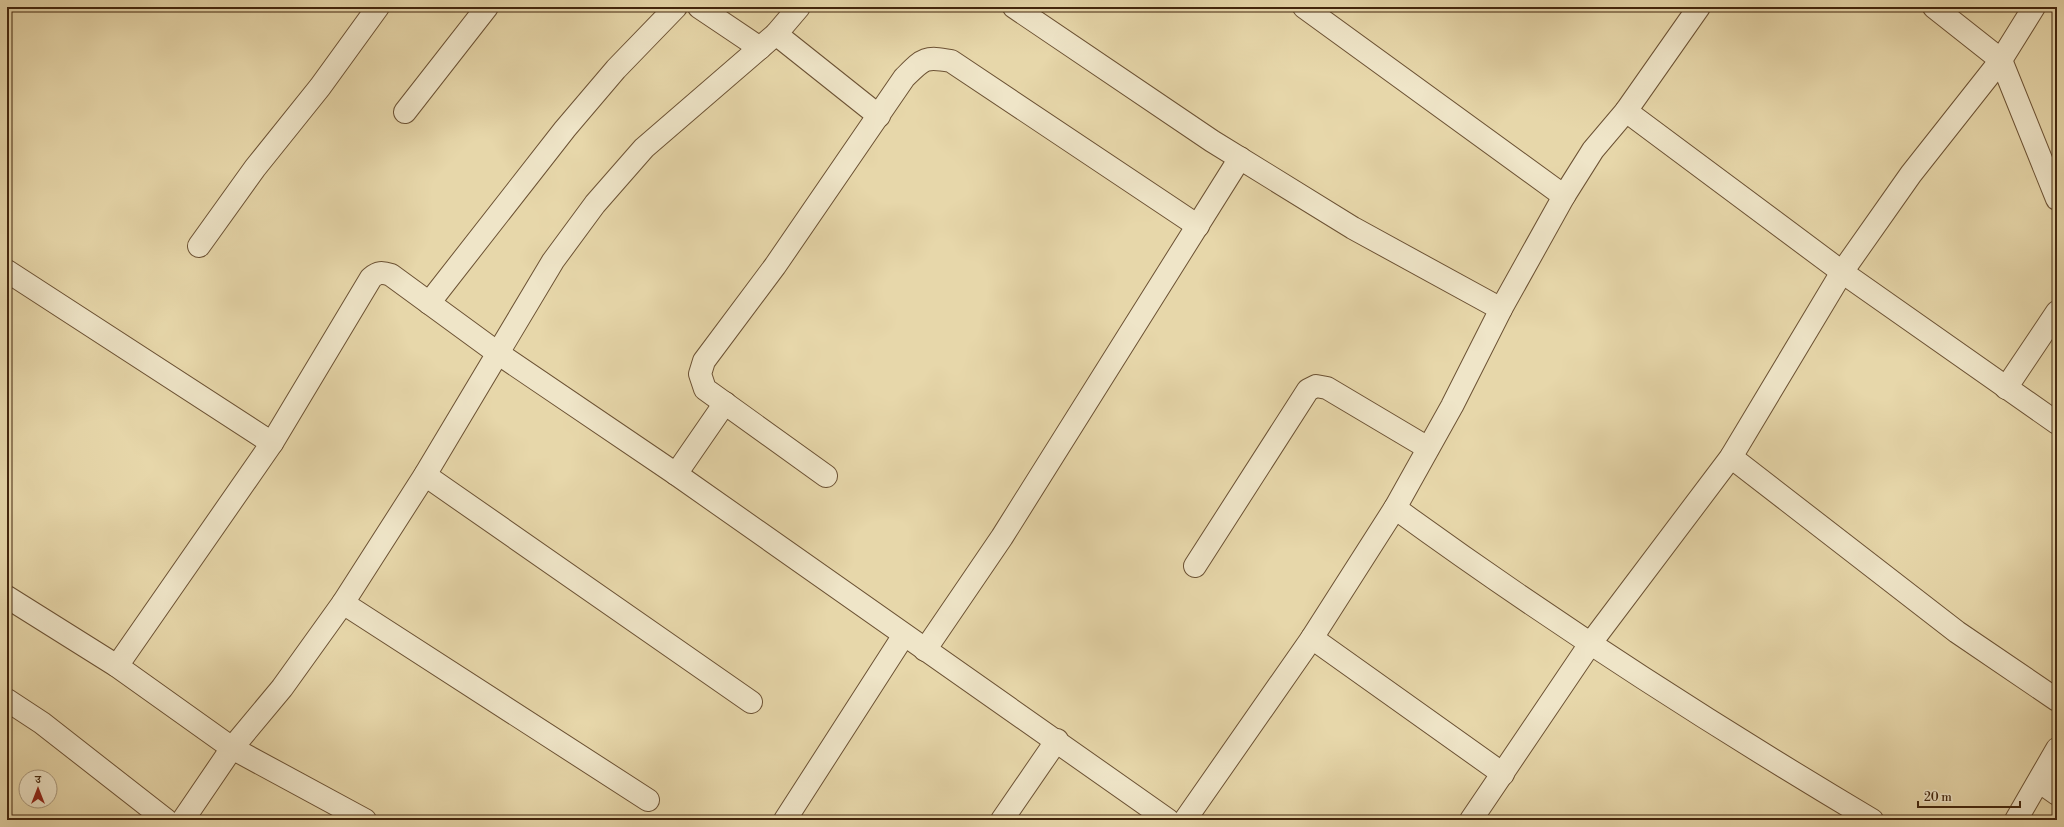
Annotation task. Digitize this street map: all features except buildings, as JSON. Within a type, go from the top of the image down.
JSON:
[{"type":"street","points":[[199,246],[255,168],[320,87],[378,7]]},
{"type":"street","points":[[405,112],[487,7]]},
{"type":"street","points":[[429,303],[564,129],[616,69],[676,7]]},
{"type":"street","points":[[700,7],[760,48]]},
{"type":"street","points":[[183,820],[232,748],[282,688],[343,603],[425,475],[499,354],[553,261],[595,204],[644,148],[776,34],[799,7]]},
{"type":"street","points":[[1014,7],[1240,158],[1354,228],[1501,309]]},
{"type":"street","points":[[1304,7],[1564,196]]},
{"type":"street","points":[[1186,820],[1312,638],[1395,508],[1452,406],[1501,309],[1564,196],[1594,150],[1626,111],[1699,7]]},
{"type":"street","points":[[1934,7],[2001,60],[2057,200]]},
{"type":"street","points":[[1471,820],[1590,644],[1731,457],[1842,272],[1911,174],[2001,60],[2034,7]]},
{"type":"street","points":[[776,34],[879,116]]},
{"type":"street","points":[[826,476],[705,389],[700,374],[704,362],[775,266],[904,78],[919,63],[932,57],[951,61],[1198,226]]},
{"type":"street","points":[[1626,111],[1842,272],[2057,423]]},
{"type":"street","points":[[925,650],[1002,537],[1240,158]]},
{"type":"street","points":[[7,271],[272,443]]},
{"type":"street","points":[[117,666],[272,443],[371,278],[376,274],[383,272],[391,275],[499,354],[676,474],[1168,820]]},
{"type":"street","points":[[2006,388],[2057,312]]},
{"type":"street","points":[[1195,566],[1308,390],[1316,386],[1327,388],[1428,448]]},
{"type":"street","points":[[676,474],[725,403]]},
{"type":"street","points":[[1731,457],[1957,632],[2057,700]]},
{"type":"street","points":[[425,475],[751,702]]},
{"type":"street","points":[[1395,508],[1479,569],[1590,644],[1753,749],[1872,820]]},
{"type":"street","points":[[7,598],[117,666],[232,748],[365,820]]},
{"type":"street","points":[[343,603],[648,800]]},
{"type":"street","points":[[785,820],[904,635]]},
{"type":"street","points":[[1312,638],[1503,774]]},
{"type":"street","points":[[7,700],[42,723],[166,820]]},
{"type":"street","points":[[1002,820],[1056,740]]},
{"type":"street","points":[[2016,820],[2040,782],[2057,750]]},
{"type":"street","points":[[2040,782],[2057,794]]}]
